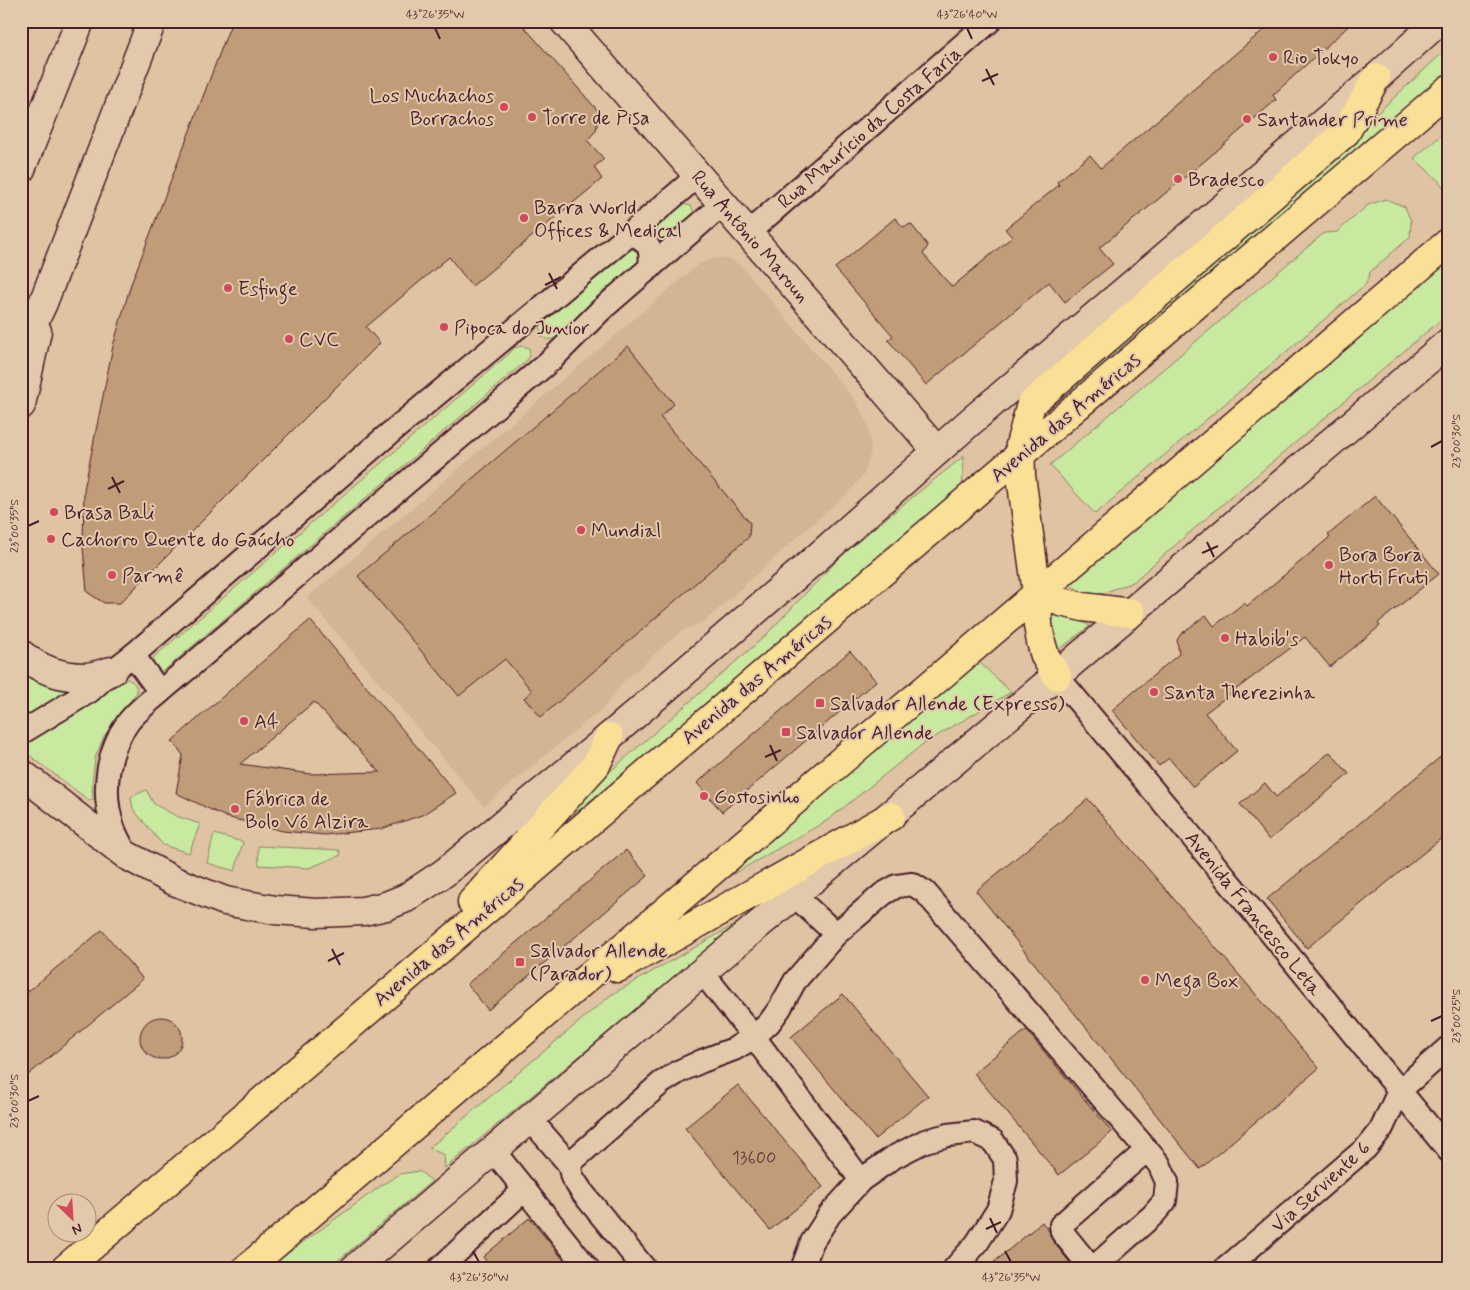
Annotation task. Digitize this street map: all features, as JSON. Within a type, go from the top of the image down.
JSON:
[{"type":"highway","points":[[1058,676],[1045,656],[1038,625],[1037,593],[1020,455],[1024,428],[1031,404],[1346,132],[1376,78]]},
{"type":"highway","name":"Avenida das Américas","points":[[64,1269],[1449,89]]},
{"type":"highway","points":[[246,1269],[1449,242]]},
{"type":"highway","points":[[1037,593],[1082,607],[1131,613]]},
{"type":"highway","points":[[440,948],[453,922],[596,764],[609,737]]},
{"type":"highway","points":[[566,997],[891,816]]},
{"type":"main road","points":[[21,169],[80,21]]},
{"type":"main road","points":[[21,349],[43,303],[152,21]]},
{"type":"main road","points":[[21,774],[126,855],[174,881],[225,901],[275,910],[316,913],[363,911],[386,906],[406,898],[444,873],[609,737],[937,451],[1376,78],[1439,21]]},
{"type":"main road","name":"Rua Antônio Maroun","points":[[568,22],[937,451]]},
{"type":"main road","points":[[21,405],[43,303]]},
{"type":"main road","points":[[361,1266],[493,1150],[702,972],[1058,676],[1449,342]]},
{"type":"main road","points":[[21,654],[38,667],[59,674],[86,677],[112,671]]},
{"type":"street","name":"Rua Maurício da Costa Faria","points":[[748,233],[990,21]]},
{"type":"street","points":[[21,733],[90,691],[383,438],[630,234],[687,185],[696,173]]},
{"type":"street","points":[[126,855],[113,826],[106,794],[109,767],[116,741],[130,720],[160,692],[551,360],[601,310],[723,204]]},
{"type":"street","points":[[630,234],[643,239],[650,248],[650,268]]},
{"type":"street","points":[[133,655],[160,692]]},
{"type":"street","name":"Avenida Francesco Leta","points":[[1058,676],[1449,1152]]},
{"type":"street","points":[[569,1164],[661,1083],[680,1071],[734,1049],[754,1037],[769,1023],[795,981],[836,934],[883,894],[897,886],[912,884],[925,892],[1147,1150],[1159,1164],[1167,1182],[1164,1201],[1153,1215],[1092,1269],[1062,1232],[1061,1225],[1147,1150]]},
{"type":"street","points":[[795,896],[836,934]]},
{"type":"street","points":[[702,972],[754,1037],[860,1180]]},
{"type":"street","points":[[1399,1091],[1449,1047]]},
{"type":"street","name":"Via Serviente 6","points":[[1225,1269],[1366,1148],[1382,1128],[1399,1091]]},
{"type":"street","points":[[530,1119],[569,1164],[572,1177],[582,1192],[645,1269]]},
{"type":"street","points":[[802,1269],[812,1242],[830,1214],[860,1180],[894,1157],[925,1141],[948,1135],[974,1132],[993,1141],[1005,1159],[1006,1181],[998,1210],[977,1243],[954,1269]]},
{"type":"street","points":[[493,1150],[588,1269]]},
{"type":"street","points":[[439,1269],[525,1189]]},
{"type":"shaded area","name":"Mundial","points":[[715,258],[730,259],[743,268],[855,400],[868,425],[871,450],[864,474],[849,492],[705,621],[681,631],[624,681],[605,706],[484,806],[307,598],[700,263]]},
{"type":"green space","points":[[1449,47],[1449,76],[1055,413],[1072,378],[1331,156]]},
{"type":"green space","points":[[1449,129],[1449,195],[1439,181],[1414,158]]},
{"type":"green space","points":[[1386,199],[1405,207],[1411,221],[1410,237],[1370,272],[1366,284],[1095,514],[1050,465],[1324,233],[1337,232],[1368,205]]},
{"type":"green space","points":[[683,204],[691,206],[695,214],[663,246],[650,231]]},
{"type":"green space","points":[[630,249],[638,253],[639,266],[556,338],[546,339],[541,335],[541,325],[624,252]]},
{"type":"green space","points":[[1449,259],[1449,313],[1133,582],[1092,597],[1070,585]]},
{"type":"green space","points":[[522,346],[529,348],[530,356],[526,361],[166,669],[163,671],[156,670],[152,664],[154,657],[514,348]]},
{"type":"green space","points":[[964,456],[962,492],[562,824],[591,788],[764,637],[850,547]]},
{"type":"green space","points":[[1050,605],[1090,626],[1053,654]]},
{"type":"green space","points":[[979,662],[1011,692],[923,744],[828,820],[700,893],[849,764]]},
{"type":"green space","points":[[21,669],[28,674],[70,692],[21,721]]},
{"type":"green space","points":[[127,679],[134,684],[137,692],[104,736],[95,758],[92,784],[93,799],[90,801],[21,749],[21,745]]},
{"type":"green space","points":[[146,790],[154,804],[176,816],[200,824],[189,853],[163,845],[133,809],[131,797]]},
{"type":"green space","points":[[214,834],[243,842],[235,871],[207,863]]},
{"type":"green space","points":[[258,846],[339,850],[341,855],[309,868],[259,865]]},
{"type":"green space","points":[[743,920],[445,1168],[444,1155],[429,1148],[611,995]]},
{"type":"green space","points":[[419,1171],[432,1181],[328,1269],[266,1269],[385,1183],[400,1174]]},
{"type":"building","points":[[232,21],[519,21],[599,112],[596,131],[587,140],[604,159],[594,167],[602,179],[472,286],[449,257],[366,327],[380,343],[120,603],[104,603],[87,592],[83,547],[84,490],[113,346],[131,284]]},
{"type":"building","points":[[1274,21],[1354,21],[1273,95],[1276,100],[1099,248],[1113,264],[1065,302],[1049,282],[926,385],[888,340],[893,336],[835,268],[895,218],[903,227],[911,224],[928,246],[923,254],[952,287],[1012,237],[1005,229],[1059,185],[1057,182],[1090,155],[1101,168]]},
{"type":"building","name":"Mundial","points":[[628,346],[674,404],[660,417],[750,523],[749,537],[541,717],[524,698],[532,691],[505,659],[459,696],[358,576]]},
{"type":"building","points":[[1375,496],[1439,574],[1378,623],[1380,626],[1330,667],[1305,637],[1205,713],[1237,751],[1193,787],[1169,758],[1159,766],[1112,710],[1179,654],[1177,640],[1181,634],[1206,615],[1214,626],[1244,603],[1247,606],[1330,537],[1328,535]]},
{"type":"building","name":"A4","points":[[310,620],[456,793],[422,815],[381,829],[325,835],[283,831],[226,817],[176,793],[183,755],[172,741]],"holes":[[[314,702],[380,772],[311,774],[240,764]]]},
{"type":"building","name":"Salvador Allende","points":[[850,651],[876,681],[722,812],[697,783]]},
{"type":"building","points":[[1449,750],[1449,832],[1307,948],[1267,899]]},
{"type":"building","points":[[1330,752],[1349,774],[1269,840],[1240,804],[1265,783],[1276,797]]},
{"type":"building","name":"Mega Box","points":[[1088,799],[1319,1068],[1200,1169],[976,891]]},
{"type":"building","points":[[626,850],[648,876],[488,1010],[467,984]]},
{"type":"building","points":[[102,930],[143,979],[21,1081],[21,997]]},
{"type":"building","points":[[843,994],[928,1096],[875,1139],[791,1037]]},
{"type":"building","points":[[161,1017],[176,1023],[182,1038],[176,1053],[161,1059],[146,1053],[140,1038],[146,1023]]},
{"type":"building","points":[[1026,1030],[1112,1132],[1059,1175],[974,1073]]},
{"type":"building","points":[[738,1085],[823,1187],[770,1230],[685,1128]]},
{"type":"building","points":[[529,1218],[571,1269],[492,1269],[483,1257]]},
{"type":"building","points":[[1042,1222],[1049,1231],[1052,1240],[1071,1264],[1065,1269],[986,1269]]},
{"type":"place","name":"Rio Tokyo","points":[[1273,57]]},
{"type":"place","name":"Los Muchachos Borrachos","points":[[504,107]]},
{"type":"place","name":"Torre de Pisa","points":[[532,117]]},
{"type":"place","name":"Santander Prime","points":[[1247,119]]},
{"type":"place","name":"Bradesco","points":[[1178,179]]},
{"type":"place","name":"Barra World Offices & Medical","points":[[524,218]]},
{"type":"place","name":"Esfinge","points":[[228,288]]},
{"type":"place","name":"Pipoca do Junior","points":[[444,327]]},
{"type":"place","name":"CVC","points":[[289,339]]},
{"type":"place","name":"Brasa Bali","points":[[54,512]]},
{"type":"place","name":"Mundial","points":[[581,530]]},
{"type":"place","name":"Cachorro Quente do Gaúcho","points":[[51,539]]},
{"type":"place","name":"Bora Bora Horti Fruti","points":[[1329,565]]},
{"type":"place","name":"Parmê","points":[[112,575]]},
{"type":"place","name":"Habib's","points":[[1225,638]]},
{"type":"place","name":"Santa Therezinha","points":[[1154,692]]},
{"type":"place","name":"Salvador Allende (Expresso)","points":[[820,703]]},
{"type":"place","name":"A4","points":[[244,721]]},
{"type":"place","name":"Salvador Allende","points":[[786,732]]},
{"type":"place","name":"Gostosinho","points":[[704,796]]},
{"type":"place","name":"Fábrica de Bolo Vó Alzira","points":[[235,809]]},
{"type":"place","name":"Salvador Allende (Parador)","points":[[520,962]]},
{"type":"place","name":"Mega Box","points":[[1145,980]]}]
